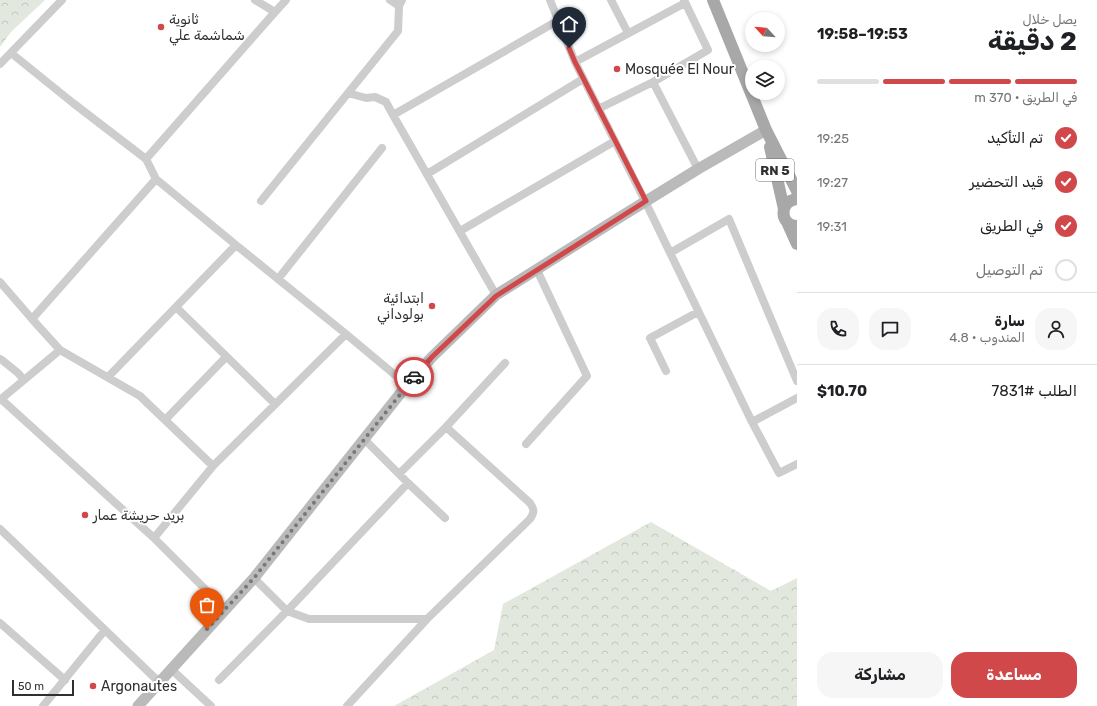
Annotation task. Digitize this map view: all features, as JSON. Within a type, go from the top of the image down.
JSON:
[{"type":"main road","name":"RN 5","points":[[713,0],[793,199]]},
{"type":"main road","name":"RN 5","points":[[766,130],[793,199]]},
{"type":"main road","points":[[766,130],[784,156],[797,168]]},
{"type":"main road","points":[[793,199],[783,214],[792,224],[797,244]]},
{"type":"street","points":[[0,64],[62,0]]},
{"type":"street","points":[[255,0],[275,12]]},
{"type":"street","points":[[146,159],[286,0]]},
{"type":"street","points":[[261,201],[398,31],[400,3],[390,0]]},
{"type":"street","points":[[550,0],[583,79],[646,201],[698,312],[779,473],[797,464]]},
{"type":"street","points":[[611,0],[628,33]]},
{"type":"street","points":[[575,62],[684,1],[708,50],[653,82],[598,109]]},
{"type":"street","points":[[393,115],[559,20]]},
{"type":"street","points":[[11,53],[146,159],[156,179],[346,334],[406,385]]},
{"type":"street","points":[[427,174],[583,79]]},
{"type":"street","points":[[653,82],[698,169]]},
{"type":"street","points":[[348,94],[366,98],[375,97],[386,102],[496,296]]},
{"type":"street","points":[[138,706],[254,578],[406,385],[432,357],[496,296],[698,169],[766,130]]},
{"type":"street","points":[[460,231],[615,142]]},
{"type":"street","points":[[278,279],[382,148]]},
{"type":"street","points":[[32,319],[156,179]]},
{"type":"street","points":[[670,253],[729,219],[797,381]]},
{"type":"street","points":[[108,377],[236,245]]},
{"type":"street","points":[[526,444],[587,376],[537,270]]},
{"type":"street","points":[[0,282],[60,350],[140,396],[213,466]]},
{"type":"street","points":[[176,307],[275,404]]},
{"type":"street","points":[[666,371],[650,338],[698,312]]},
{"type":"street","points":[[154,538],[213,466],[346,334]]},
{"type":"street","points":[[60,350],[0,400],[154,538],[225,609]]},
{"type":"street","points":[[165,420],[226,357]]},
{"type":"street","points":[[0,359],[18,373],[24,380]]},
{"type":"street","points":[[399,474],[446,427],[505,363]]},
{"type":"street","points":[[752,422],[797,398]]},
{"type":"street","points":[[347,706],[427,619],[530,520],[534,514],[534,508],[530,503],[446,427]]},
{"type":"street","points":[[364,439],[445,518]]},
{"type":"street","points":[[219,680],[287,611],[408,483]]},
{"type":"street","points":[[0,529],[159,682]]},
{"type":"street","points":[[254,578],[287,611],[309,619],[427,619]]},
{"type":"street","points":[[0,623],[65,680]]},
{"type":"street","points":[[43,706],[105,630]]},
{"type":"street","points":[[171,670],[211,706]]},
{"type":"green space","points":[[0,0],[45,0],[11,32],[0,47]]},
{"type":"green space","points":[[651,522],[771,591],[797,578],[797,706],[394,706],[494,650],[503,604]]},
{"type":"way so far","points":[[207,629],[254,578],[406,385],[414,377]]},
{"type":"place","name":"ثانوية شماشمة علي","points":[[161,27]]},
{"type":"place","name":"Mosquée El Nour","points":[[617,69]]},
{"type":"place","name":"ابتدائية بولوداني","points":[[432,306]]},
{"type":"place","name":"بريد حريشة عمار","points":[[85,515]]},
{"type":"place","name":"Argonautes","points":[[93,686]]},
{"type":"route","points":[[414,377],[432,357],[496,296],[646,201],[598,109],[569,48]]}]
